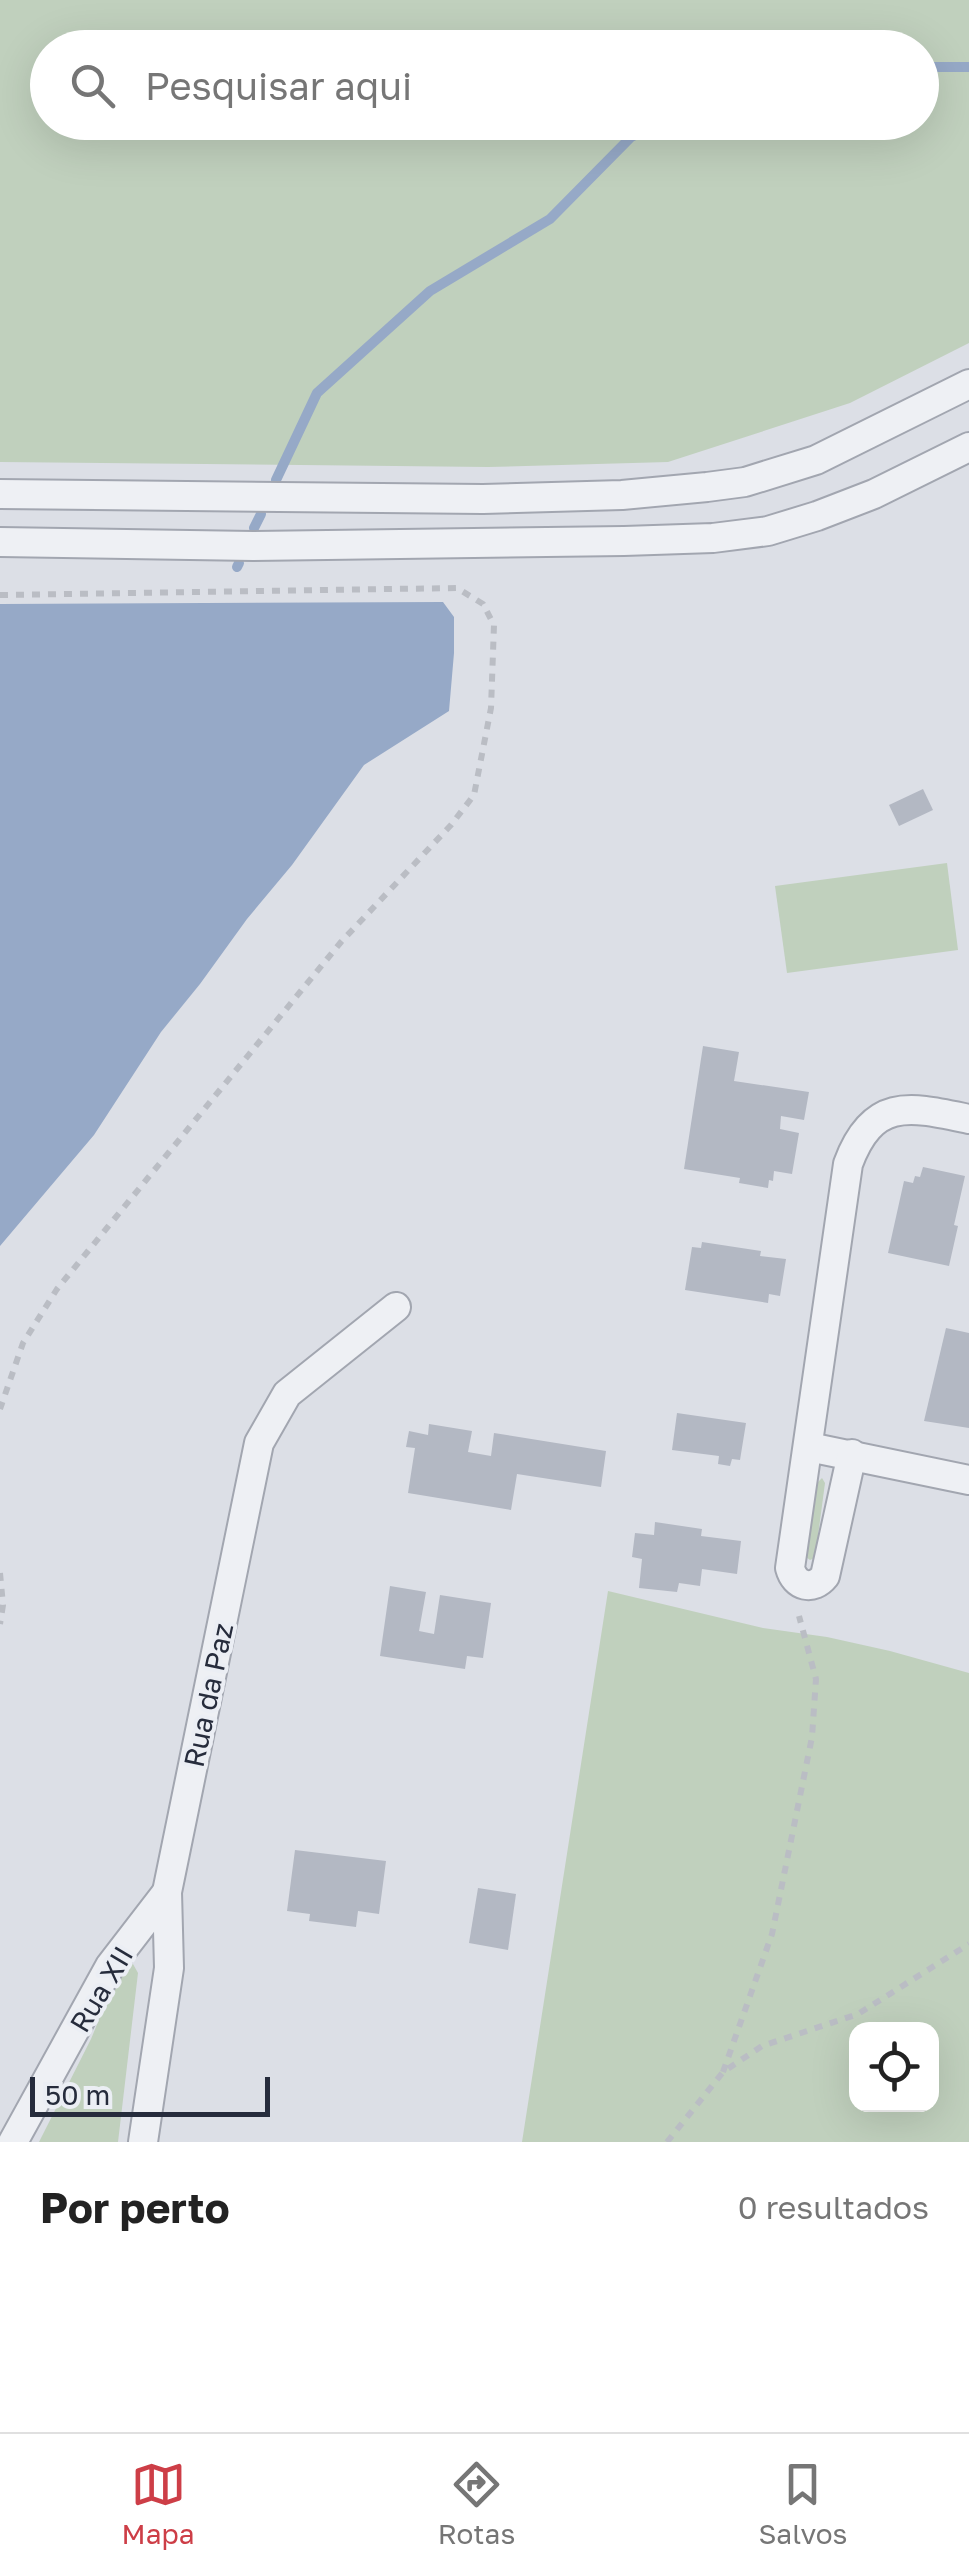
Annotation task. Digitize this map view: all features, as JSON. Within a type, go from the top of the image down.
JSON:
[{"type":"street","points":[[0,494],[482,500],[622,495],[745,482],[816,460],[969,384]]},
{"type":"street","points":[[0,542],[253,546],[712,538],[768,531],[817,516],[874,494],[969,447]]},
{"type":"street","points":[[622,495],[624,541]]},
{"type":"street","points":[[852,1454],[825,1576],[817,1585],[799,1584],[790,1568],[848,1164],[866,1131],[890,1113],[915,1108],[969,1119]]},
{"type":"street","name":"Rua da Paz","points":[[143,2142],[169,1968],[167,1892],[259,1443],[287,1394],[396,1307]]},
{"type":"street","points":[[809,1447],[969,1480]]},
{"type":"street","name":"Rua XII","points":[[14,2142],[110,1966],[167,1892]]},
{"type":"path","points":[[0,595],[457,588],[483,604],[494,625],[490,708],[474,795],[451,825],[341,942],[57,1289],[23,1343],[0,1409]]},
{"type":"path","points":[[0,1573],[0,1624]]},
{"type":"path","points":[[723,2072],[772,1934],[812,1737],[816,1679],[798,1616]]},
{"type":"path","points":[[667,2142],[723,2072],[762,2046],[858,2014],[969,1944]]},
{"type":"green space","points":[[0,0],[969,0],[969,343],[850,403],[668,462],[488,467],[0,462]]},
{"type":"green space","points":[[947,863],[958,950],[787,973],[775,886]]},
{"type":"green space","points":[[822,1478],[825,1483],[815,1558],[810,1560],[806,1557],[817,1483]]},
{"type":"green space","points":[[608,1591],[763,1628],[890,1651],[969,1673],[969,2142],[522,2142]]},
{"type":"green space","points":[[133,1964],[138,1973],[118,2142],[39,2142],[91,2039],[121,1966]]},
{"type":"water","points":[[443,602],[454,617],[449,711],[364,765],[292,865],[161,1032],[94,1135],[0,1246],[0,604]]},
{"type":"building","points":[[923,789],[933,810],[899,826],[889,805]]},
{"type":"building","points":[[703,1046],[739,1052],[734,1081],[809,1092],[804,1120],[781,1116],[780,1129],[799,1133],[792,1174],[774,1171],[768,1188],[739,1183],[740,1178],[684,1169]]},
{"type":"building","points":[[923,1167],[965,1176],[949,1266],[888,1253],[904,1181],[913,1183]]},
{"type":"building","points":[[702,1242],[786,1259],[780,1296],[769,1294],[768,1303],[685,1290],[692,1247],[701,1248]]},
{"type":"building","points":[[946,1328],[969,1333],[969,1428],[924,1421]]},
{"type":"building","points":[[677,1413],[746,1423],[740,1460],[732,1459],[730,1466],[718,1464],[719,1456],[672,1450]]},
{"type":"building","points":[[429,1424],[472,1431],[468,1452],[491,1456],[494,1433],[606,1451],[601,1487],[517,1474],[511,1510],[408,1493],[415,1448],[406,1447],[409,1431],[428,1435]]},
{"type":"building","points":[[655,1522],[702,1529],[701,1536],[741,1541],[737,1574],[702,1569],[700,1586],[679,1583],[677,1592],[639,1588],[642,1559],[632,1557],[635,1533],[654,1535]]},
{"type":"building","points":[[390,1586],[426,1592],[419,1631],[434,1634],[440,1595],[491,1603],[483,1658],[467,1656],[465,1669],[380,1656]]},
{"type":"building","points":[[295,1850],[386,1861],[379,1914],[358,1911],[356,1927],[309,1921],[310,1914],[287,1911]]},
{"type":"building","points":[[478,1888],[516,1894],[508,1950],[469,1943]]},
{"type":"waterway","points":[[939,67],[969,67]]},
{"type":"waterway","points":[[276,480],[317,393],[430,291],[550,219],[628,140]]},
{"type":"waterway","points":[[254,528],[261,514]]},
{"type":"waterway","points":[[237,567],[239,563]]}]
